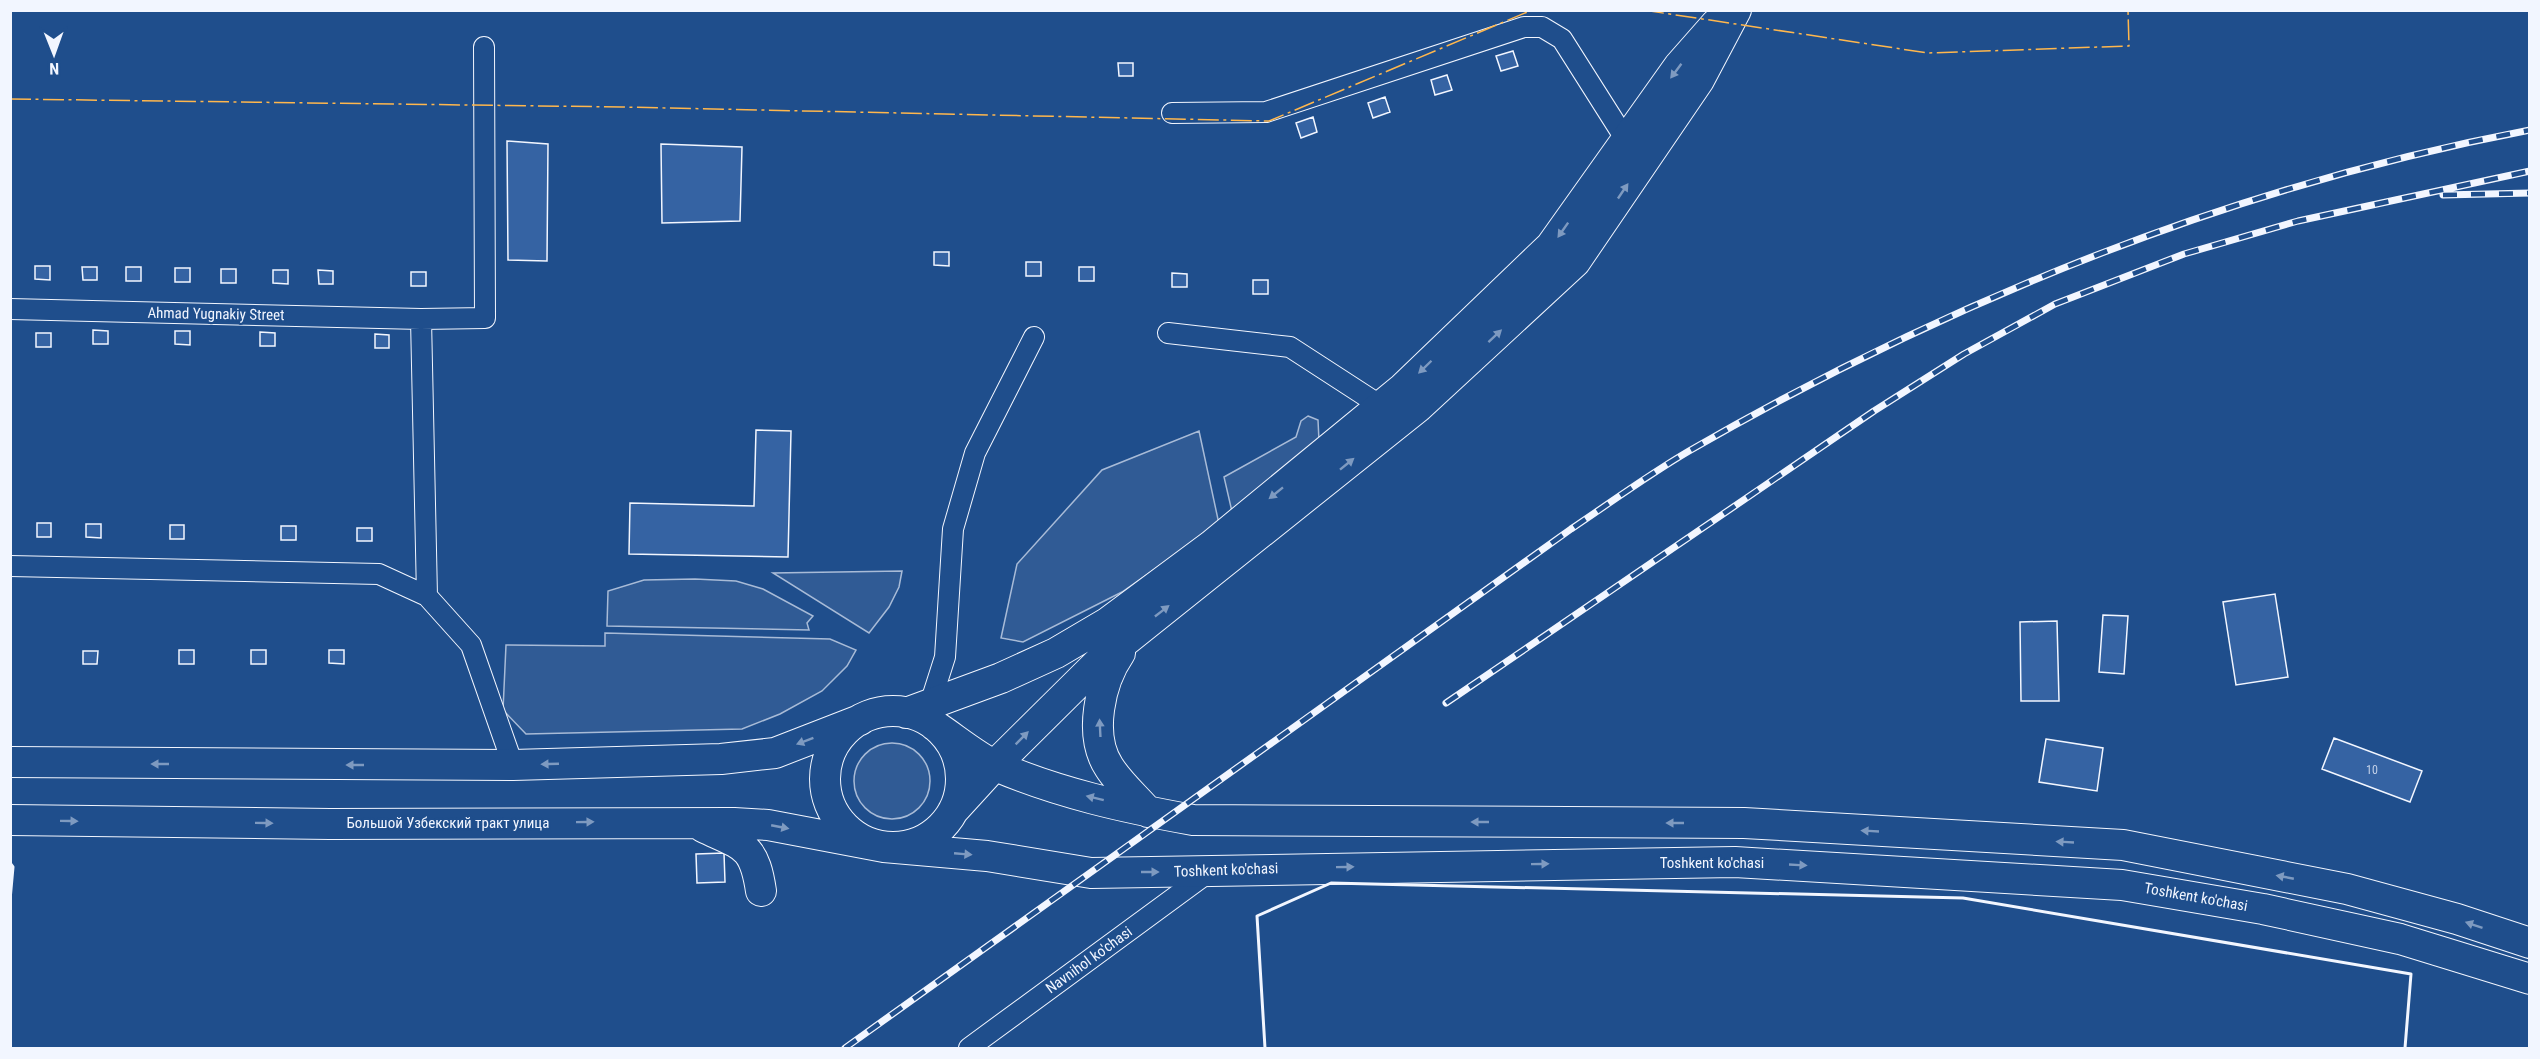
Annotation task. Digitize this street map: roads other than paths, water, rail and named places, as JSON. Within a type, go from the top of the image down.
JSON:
[{"type":"main road","points":[[860,720],[842,733],[830,752],[825,773],[826,795],[834,815],[848,830],[865,841],[884,847],[900,847],[917,843],[944,824],[995,765],[1100,661],[1388,416],[1403,388],[1551,246],[1679,66],[1728,10]]},
{"type":"main road","points":[[10,762],[513,765],[751,756],[775,753],[874,714],[890,711],[923,714],[1056,653],[1107,623],[1388,416],[1418,407],[1575,262],[1699,80],[1736,10]]},
{"type":"main road","points":[[1133,634],[1111,666],[1101,691],[1100,733],[1103,754],[1109,767],[1148,812]]},
{"type":"main road","points":[[923,714],[995,765],[1066,791],[1148,812],[1193,820],[1744,823],[2123,845],[2347,889],[2457,919],[2529,943]]},
{"type":"main road","points":[[923,714],[947,739],[956,756],[961,774],[959,793],[953,811]]},
{"type":"main road","name":"Большой Узбекский тракт улица","points":[[10,820],[330,824],[693,821],[768,825],[884,847]]},
{"type":"main road","points":[[693,821],[745,847],[757,866],[761,891]]},
{"type":"main road","name":"Toshkent ko'chasi","points":[[884,847],[987,856],[1091,873],[1735,862],[2122,885],[2263,909],[2400,939],[2529,979]]},
{"type":"street","points":[[1172,113],[1266,112],[1524,27],[1542,27],[1563,39],[1626,140]]},
{"type":"street","name":"Ahmad Yugnakiy Street","points":[[10,309],[485,318],[484,47]]},
{"type":"street","points":[[421,318],[427,596]]},
{"type":"street","points":[[1168,333],[1290,347],[1388,416]]},
{"type":"street","points":[[923,714],[945,657],[953,529],[975,453],[1034,337]]},
{"type":"street","points":[[10,566],[378,574],[427,596],[471,645],[513,765]]},
{"type":"street","name":"Navnihol ko'chasi","points":[[969,1048],[1209,872]]},
{"type":"railway","points":[[845,1048],[1571,529],[1674,460],[1788,396],[1888,345],[1991,298],[2096,255],[2202,217],[2310,183],[2420,154],[2530,130]]},
{"type":"railway","points":[[1446,703],[1874,411],[1964,354],[2055,304],[2184,254],[2298,221],[2530,171]]},
{"type":"railway","points":[[2443,195],[2530,193]]}]
